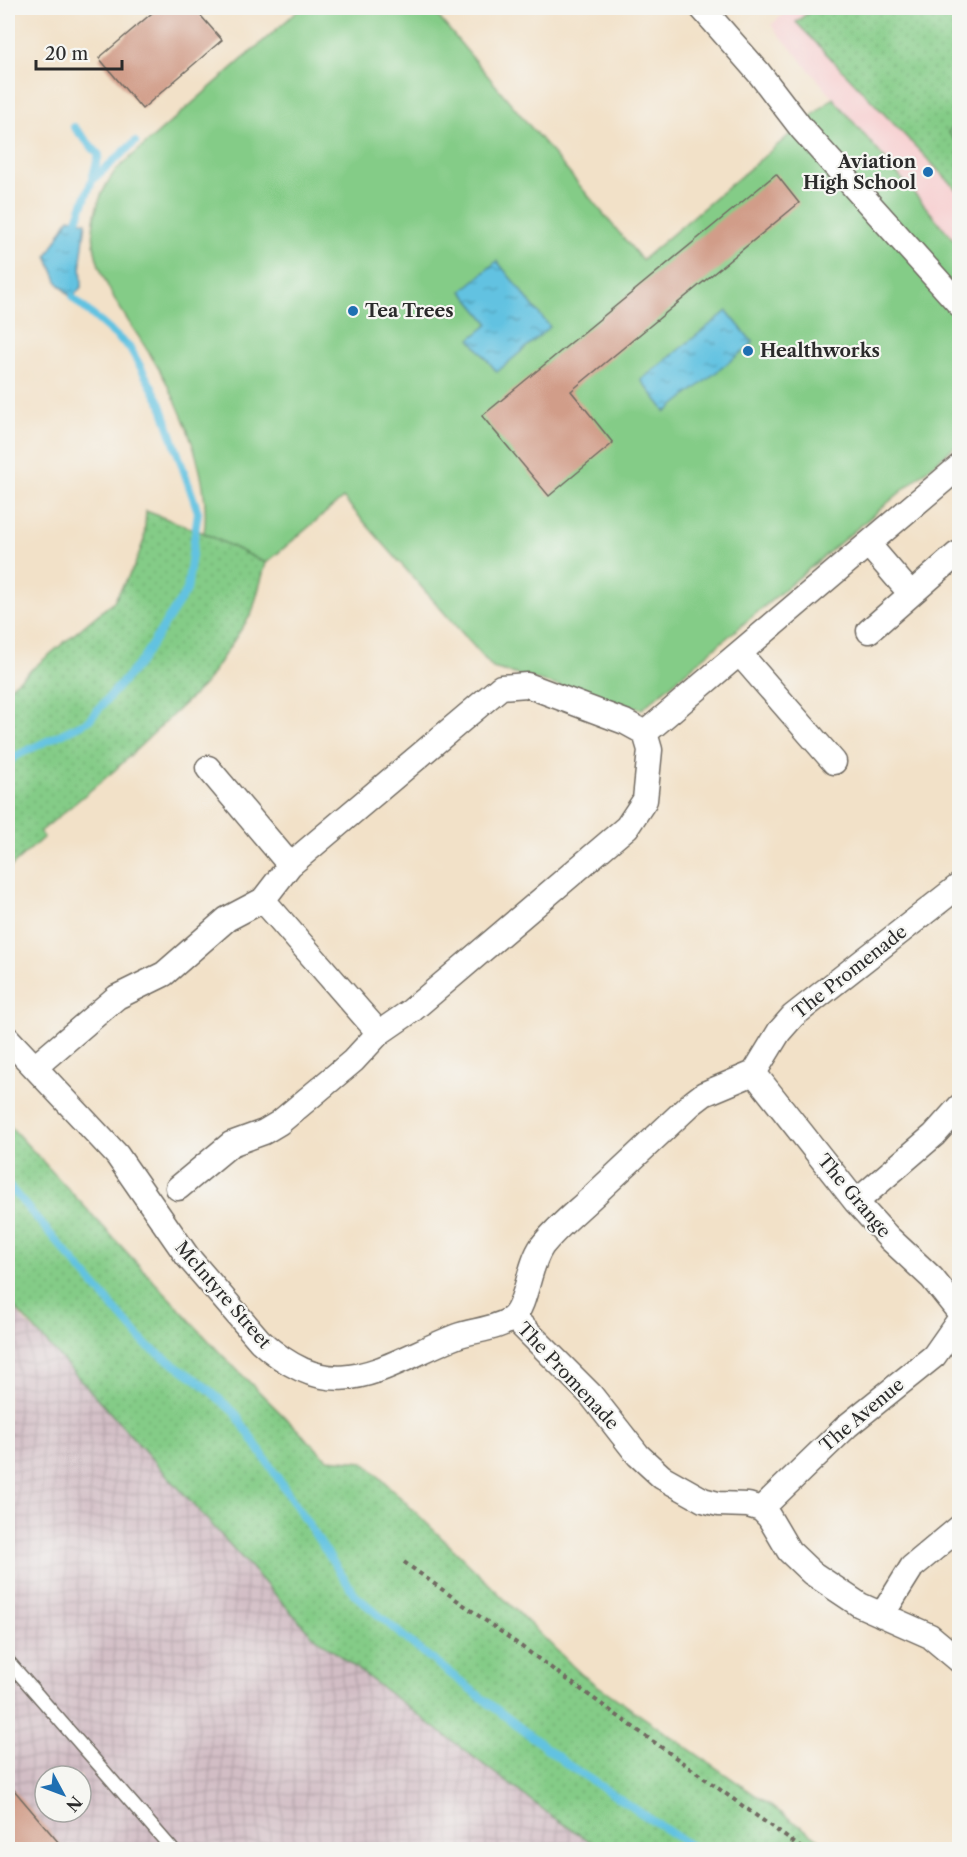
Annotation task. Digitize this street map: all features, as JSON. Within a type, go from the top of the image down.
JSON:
[{"type":"street","points":[[702,8],[759,73],[801,129],[960,305]]},
{"type":"street","points":[[645,733],[960,466]]},
{"type":"street","points":[[868,544],[911,594]]},
{"type":"street","points":[[869,632],[957,554]]},
{"type":"street","points":[[740,654],[834,762]]},
{"type":"street","points":[[35,1067],[117,997],[164,974],[227,920],[263,900],[290,865],[501,687],[526,685],[625,722],[645,733],[650,750],[645,800],[627,827],[411,1011],[379,1033],[353,1061],[279,1123],[264,1132],[231,1144],[178,1188]]},
{"type":"street","points":[[208,768],[290,865]]},
{"type":"street","name":"The Promenade","points":[[761,1509],[748,1504],[718,1504],[703,1500],[662,1477],[638,1455],[591,1395],[513,1317],[522,1300],[534,1262],[552,1235],[691,1104],[704,1094],[754,1073],[779,1032],[794,1016],[960,885]]},
{"type":"street","points":[[263,900],[379,1033]]},
{"type":"street","name":"McIntyre Street","points":[[8,1039],[117,1155],[187,1256],[255,1335],[274,1354],[293,1366],[317,1375],[333,1377],[366,1374],[385,1369],[457,1336],[506,1322],[513,1317]]},
{"type":"street","name":"The Grange","points":[[754,1073],[856,1202],[889,1238],[932,1278],[960,1313]]},
{"type":"street","points":[[856,1202],[934,1134],[960,1106]]},
{"type":"street","name":"The Avenue","points":[[761,1509],[847,1426],[934,1356],[960,1319]]},
{"type":"street","points":[[761,1509],[798,1562],[835,1590],[882,1615],[930,1636],[960,1661]]},
{"type":"street","points":[[882,1615],[912,1567],[960,1527]]},
{"type":"lane","points":[[8,1661],[173,1850]]},
{"type":"path","points":[[404,1562],[804,1850]]},
{"type":"shaded area","name":"Aviation High School","points":[[791,8],[959,8],[959,246],[771,25]]},
{"type":"shaded area","points":[[8,1300],[26,1323],[557,1820],[602,1849],[8,1849]]},
{"type":"green space","points":[[301,8],[431,8],[642,260],[833,98],[959,246],[959,443],[642,709],[493,668],[343,498],[266,563],[204,533],[204,496],[190,437],[167,384],[105,281],[96,255],[93,228],[99,200],[116,170]]},
{"type":"green space","name":"Aviation High School","points":[[814,8],[959,8],[959,192],[796,22]]},
{"type":"green space","points":[[959,121],[959,145],[948,132]]},
{"type":"green space","points":[[146,511],[204,533],[266,563],[252,613],[205,684],[115,770],[40,832],[44,837],[8,869],[8,689],[114,601],[134,567],[144,540]]},
{"type":"green space","points":[[8,1124],[222,1355],[327,1459],[364,1462],[581,1674],[833,1849],[602,1849],[557,1820],[311,1634],[8,1300]]},
{"type":"water","points":[[69,218],[86,222],[81,260],[82,286],[72,298],[58,283],[47,256]]},
{"type":"water","points":[[497,261],[550,327],[497,372],[470,339],[489,324],[462,291]]},
{"type":"water","points":[[727,311],[753,343],[666,412],[641,380]]},
{"type":"building","points":[[158,8],[194,8],[222,40],[142,109],[99,58]]},
{"type":"building","points":[[776,174],[799,203],[571,391],[613,443],[549,496],[482,416]]},
{"type":"building","points":[[8,1783],[33,1812],[33,1824],[43,1824],[65,1850],[8,1850]]},
{"type":"waterway","points":[[74,127],[99,155],[92,179]]},
{"type":"waterway","points":[[77,220],[92,180],[135,142]]},
{"type":"waterway","points":[[8,764],[14,757],[88,721],[141,661],[187,590],[198,512],[160,402],[130,348],[73,298]]},
{"type":"waterway","points":[[8,1185],[146,1345],[200,1382],[235,1413],[355,1595],[416,1647],[567,1764],[697,1850]]},
{"type":"place","name":"Aviation High School","points":[[928,172]]},
{"type":"place","name":"Tea Trees","points":[[353,311]]},
{"type":"place","name":"Healthworks","points":[[748,351]]}]
